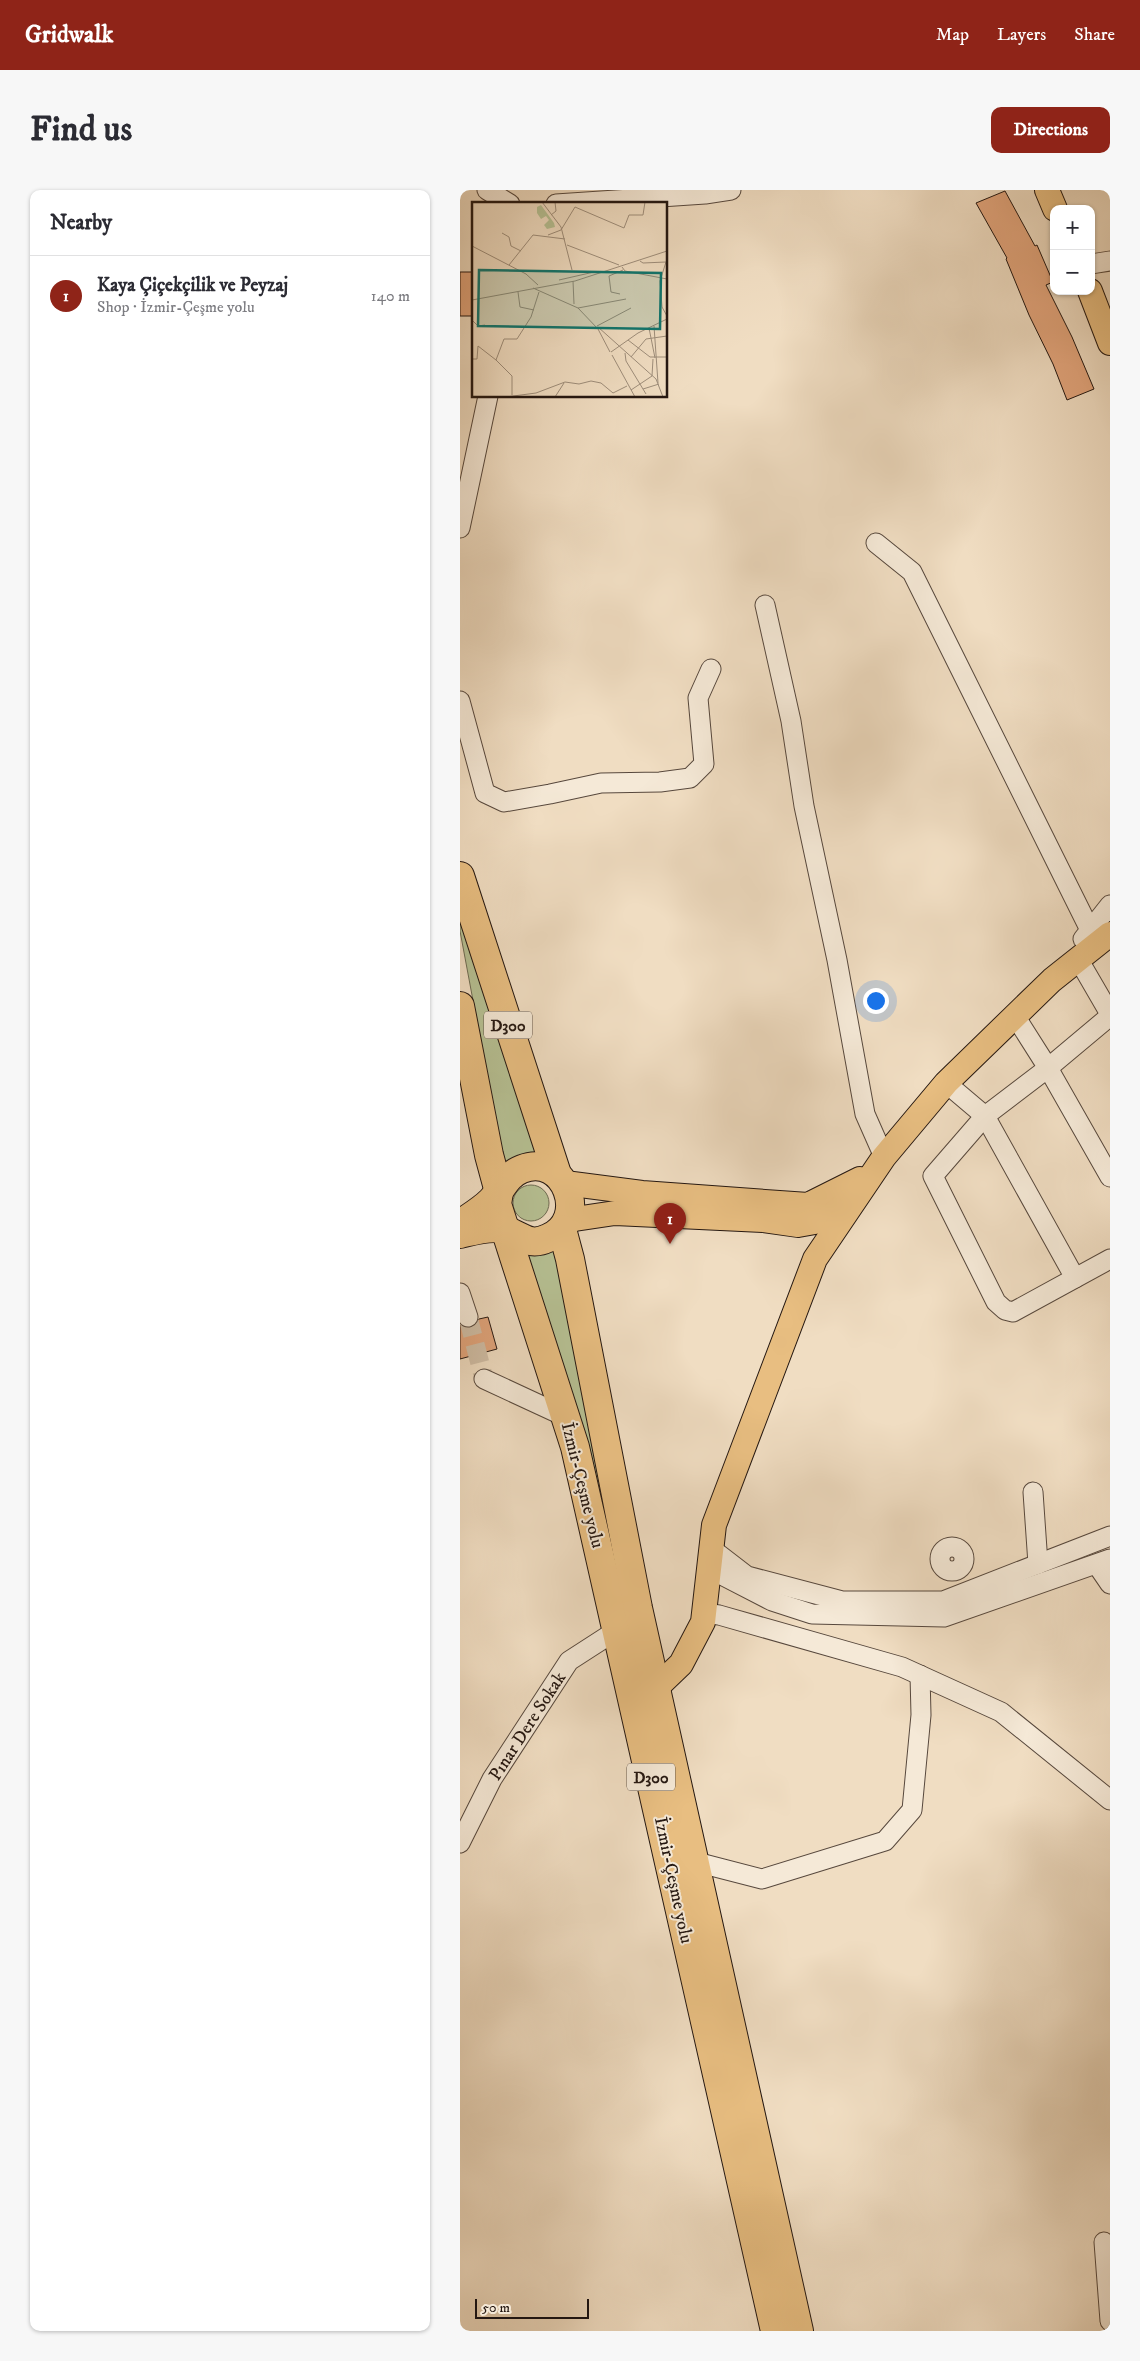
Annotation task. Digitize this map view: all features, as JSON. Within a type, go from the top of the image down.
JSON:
[{"type":"highway","name":"D300","points":[[460,876],[561,1179],[570,1195],[571,1208],[565,1224]]},
{"type":"highway","name":"D300","points":[[460,1006],[489,1155],[499,1192],[497,1204],[504,1229]]},
{"type":"highway","points":[[460,1224],[490,1202],[509,1177],[524,1168],[535,1166],[547,1169],[561,1179]]},
{"type":"highway","points":[[460,1234],[483,1229],[504,1229],[519,1238],[537,1241],[546,1239],[565,1224]]},
{"type":"highway","name":"İzmir-Çeşme yolu","points":[[565,1224],[614,1491],[799,2331]]},
{"type":"highway","name":"İzmir-Çeşme yolu","points":[[504,1229],[515,1257],[575,1447],[775,2331]]},
{"type":"main road","points":[[1047,190],[1053,205]]},
{"type":"main road","points":[[1092,295],[1106,320],[1110,343]]},
{"type":"main road","points":[[565,1224],[615,1212],[763,1220],[798,1225],[826,1220],[845,1204],[946,1083],[1100,932]]},
{"type":"main road","points":[[1052,980],[1110,947]]},
{"type":"main road","points":[[561,1179],[642,1193],[808,1205],[878,1165]]},
{"type":"main road","points":[[656,1688],[681,1664],[703,1622],[714,1525],[815,1259],[878,1165]]},
{"type":"street","points":[[487,190],[507,202]]},
{"type":"street","points":[[586,202],[705,194],[731,190]]},
{"type":"street","points":[[1095,263],[1110,261]]},
{"type":"street","points":[[460,528],[488,398]]},
{"type":"street","points":[[876,543],[912,572],[1100,932]]},
{"type":"street","points":[[765,605],[791,721],[804,806],[837,960],[865,1114],[878,1165]]},
{"type":"street","points":[[460,701],[485,794],[504,802],[601,783],[660,782],[690,778],[704,764],[698,698],[711,669]]},
{"type":"street","points":[[1100,932],[1110,905]]},
{"type":"street","points":[[1080,964],[1110,1015],[1048,1068],[985,1116],[933,1176],[996,1302],[1006,1310],[1013,1312],[1110,1259]]},
{"type":"street","points":[[1015,1016],[1048,1068],[1110,1177]]},
{"type":"street","points":[[946,1083],[985,1116],[1075,1278]]},
{"type":"street","points":[[460,1293],[468,1316]]},
{"type":"street","points":[[484,1379],[566,1417]]},
{"type":"street","points":[[1033,1492],[1038,1564]]},
{"type":"street","points":[[711,1559],[747,1576],[842,1601],[943,1601],[1110,1536]]},
{"type":"street","points":[[711,1559],[772,1601],[812,1614],[944,1617],[1104,1562],[1110,1584]]},
{"type":"street","points":[[943,1601],[950,1571]]},
{"type":"street","points":[[704,1613],[719,1615],[902,1667],[1001,1712],[1110,1800]]},
{"type":"street","name":"Pınar Dere Sokak","points":[[460,1843],[492,1778],[569,1661],[617,1630]]},
{"type":"street","points":[[696,1862],[762,1879],[886,1841],[912,1810],[921,1715],[920,1675]]},
{"type":"street","points":[[1104,2242],[1110,2321]]},
{"type":"green space","points":[[460,909],[537,1157],[504,1166],[460,931]]},
{"type":"green space","points":[[531,1185],[538,1186],[544,1190],[548,1196],[548,1210],[544,1216],[538,1220],[531,1221],[524,1220],[518,1216],[514,1210],[513,1203],[514,1196],[518,1190],[524,1186]]},
{"type":"green space","points":[[556,1242],[681,1853],[526,1250]]},
{"type":"building","points":[[1005,191],[1035,246],[1037,245],[1050,275],[1050,283],[1046,285],[1072,337],[1094,389],[1067,400],[1053,364],[1029,315],[1007,258],[976,203]]},
{"type":"building","points":[[460,272],[472,272],[472,316],[460,316]]},
{"type":"building","points":[[488,1317],[497,1349],[460,1359],[460,1325],[471,1328],[479,1319]]},
{"type":"tunnel","points":[[468,1317],[484,1379]]},
{"type":"place","name":"Kaya Çiçekçilik ve Peyzaj","points":[[670,1244]]}]
